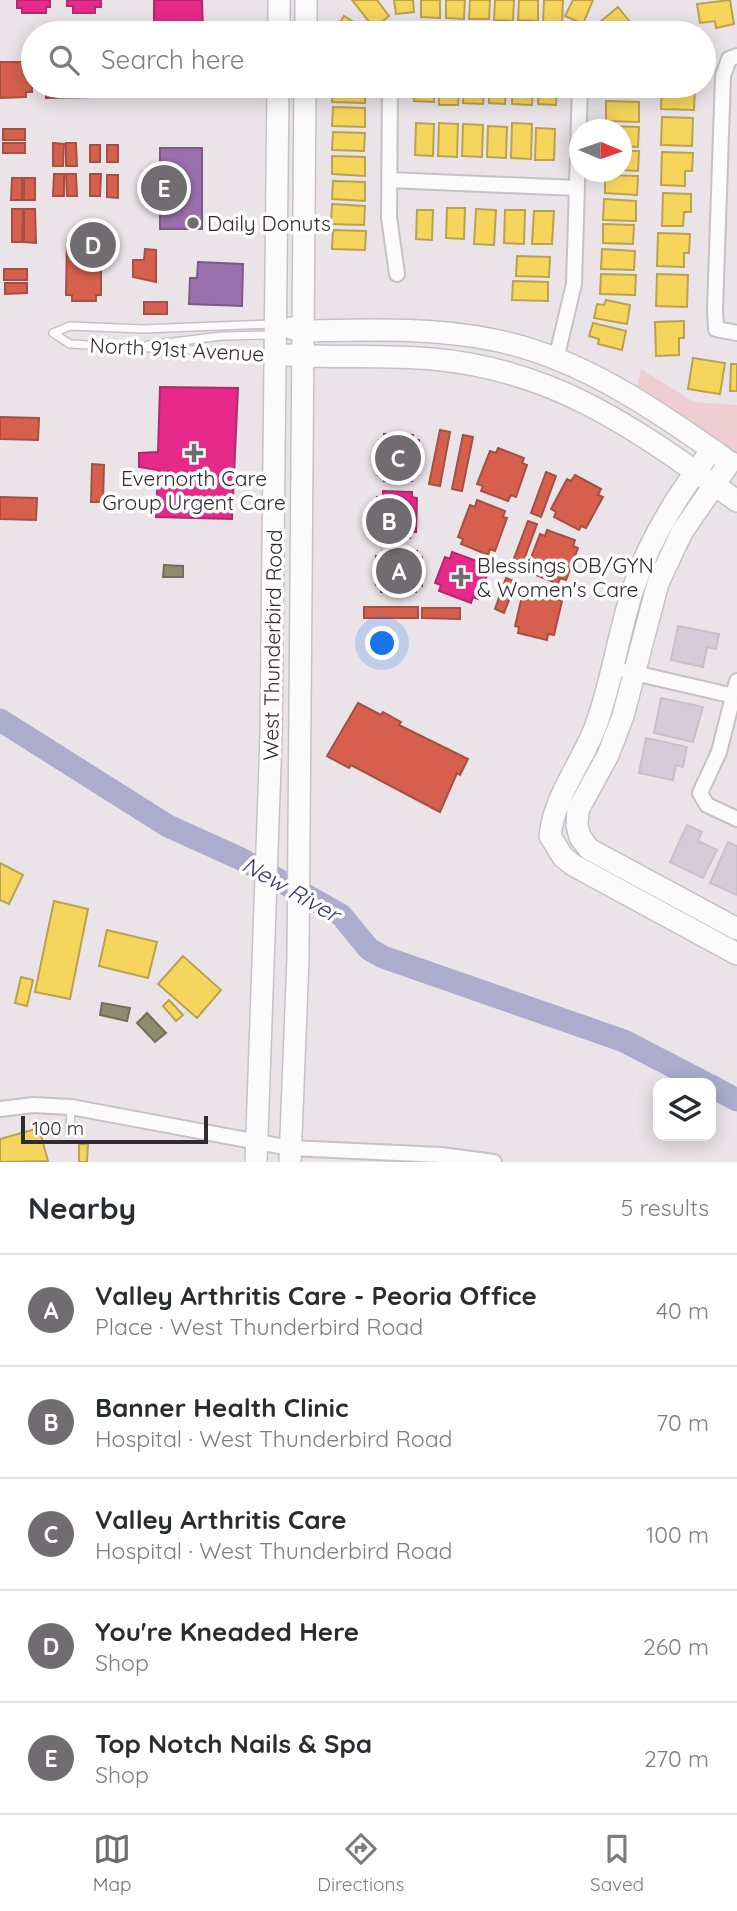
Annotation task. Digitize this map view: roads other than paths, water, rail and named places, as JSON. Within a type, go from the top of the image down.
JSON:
[{"type":"main road","points":[[279,0],[279,21]]},
{"type":"main road","points":[[306,0],[306,21]]},
{"type":"main road","name":"West Thunderbird Road","points":[[256,1152],[270,771],[278,98]]},
{"type":"main road","name":"West Thunderbird Road","points":[[290,1155],[298,958],[305,98]]},
{"type":"main road","name":"North 91st Avenue","points":[[275,338],[302,331],[433,332],[494,340],[556,359],[635,398],[726,460]]},
{"type":"main road","name":"North 91st Avenue","points":[[275,338],[301,356],[430,359],[487,368],[527,379],[583,400],[622,420],[737,501]]},
{"type":"main road","points":[[487,368],[512,365],[528,368],[556,359]]},
{"type":"main road","points":[[726,460],[695,471],[662,523],[640,569],[613,668],[586,750],[554,812],[550,836],[552,842],[573,865],[737,954]]},
{"type":"main road","points":[[726,460],[714,484],[682,532],[658,583],[608,755],[578,810],[577,825],[580,837],[589,849],[737,929]]},
{"type":"street","points":[[733,57],[723,76],[716,329],[737,333]]},
{"type":"street","points":[[390,98],[391,248],[397,274]]},
{"type":"street","points":[[556,359],[574,284],[580,98]]},
{"type":"street","points":[[389,180],[577,188]]},
{"type":"street","points":[[613,668],[734,696]]},
{"type":"street","points":[[737,681],[719,752],[700,793],[707,805],[737,819]]},
{"type":"street","points":[[0,1109],[33,1105],[71,1107],[256,1152],[290,1155],[441,1155],[494,1162]]},
{"type":"lane","name":"North 91st Avenue","points":[[70,326],[275,338],[134,348],[70,344],[53,333],[70,326]]},
{"type":"lane","points":[[134,348],[222,336],[275,338]]},
{"type":"lane","points":[[70,1130],[71,1107]]},
{"type":"waterway","name":"New River","points":[[0,720],[168,826],[241,859],[341,915],[369,949],[383,957],[624,1041],[695,1078]]},
{"type":"waterway","name":"New River","points":[[716,1089],[737,1100]]},
{"type":"place","name":"Top Notch Nails & Spa","points":[[164,188]]},
{"type":"place","name":"Daily Donuts","points":[[193,223]]},
{"type":"place","name":"You're Kneaded Here","points":[[93,245]]},
{"type":"place","name":"Evernorth Care Group Urgent Care","points":[[194,453]]},
{"type":"place","name":"Valley Arthritis Care","points":[[398,458]]},
{"type":"place","name":"Banner Health Clinic","points":[[389,521]]},
{"type":"place","name":"Valley Arthritis Care - Peoria Office","points":[[399,571]]},
{"type":"place","name":"Blessings OB/GYN & Women's Care","points":[[461,577]]}]
